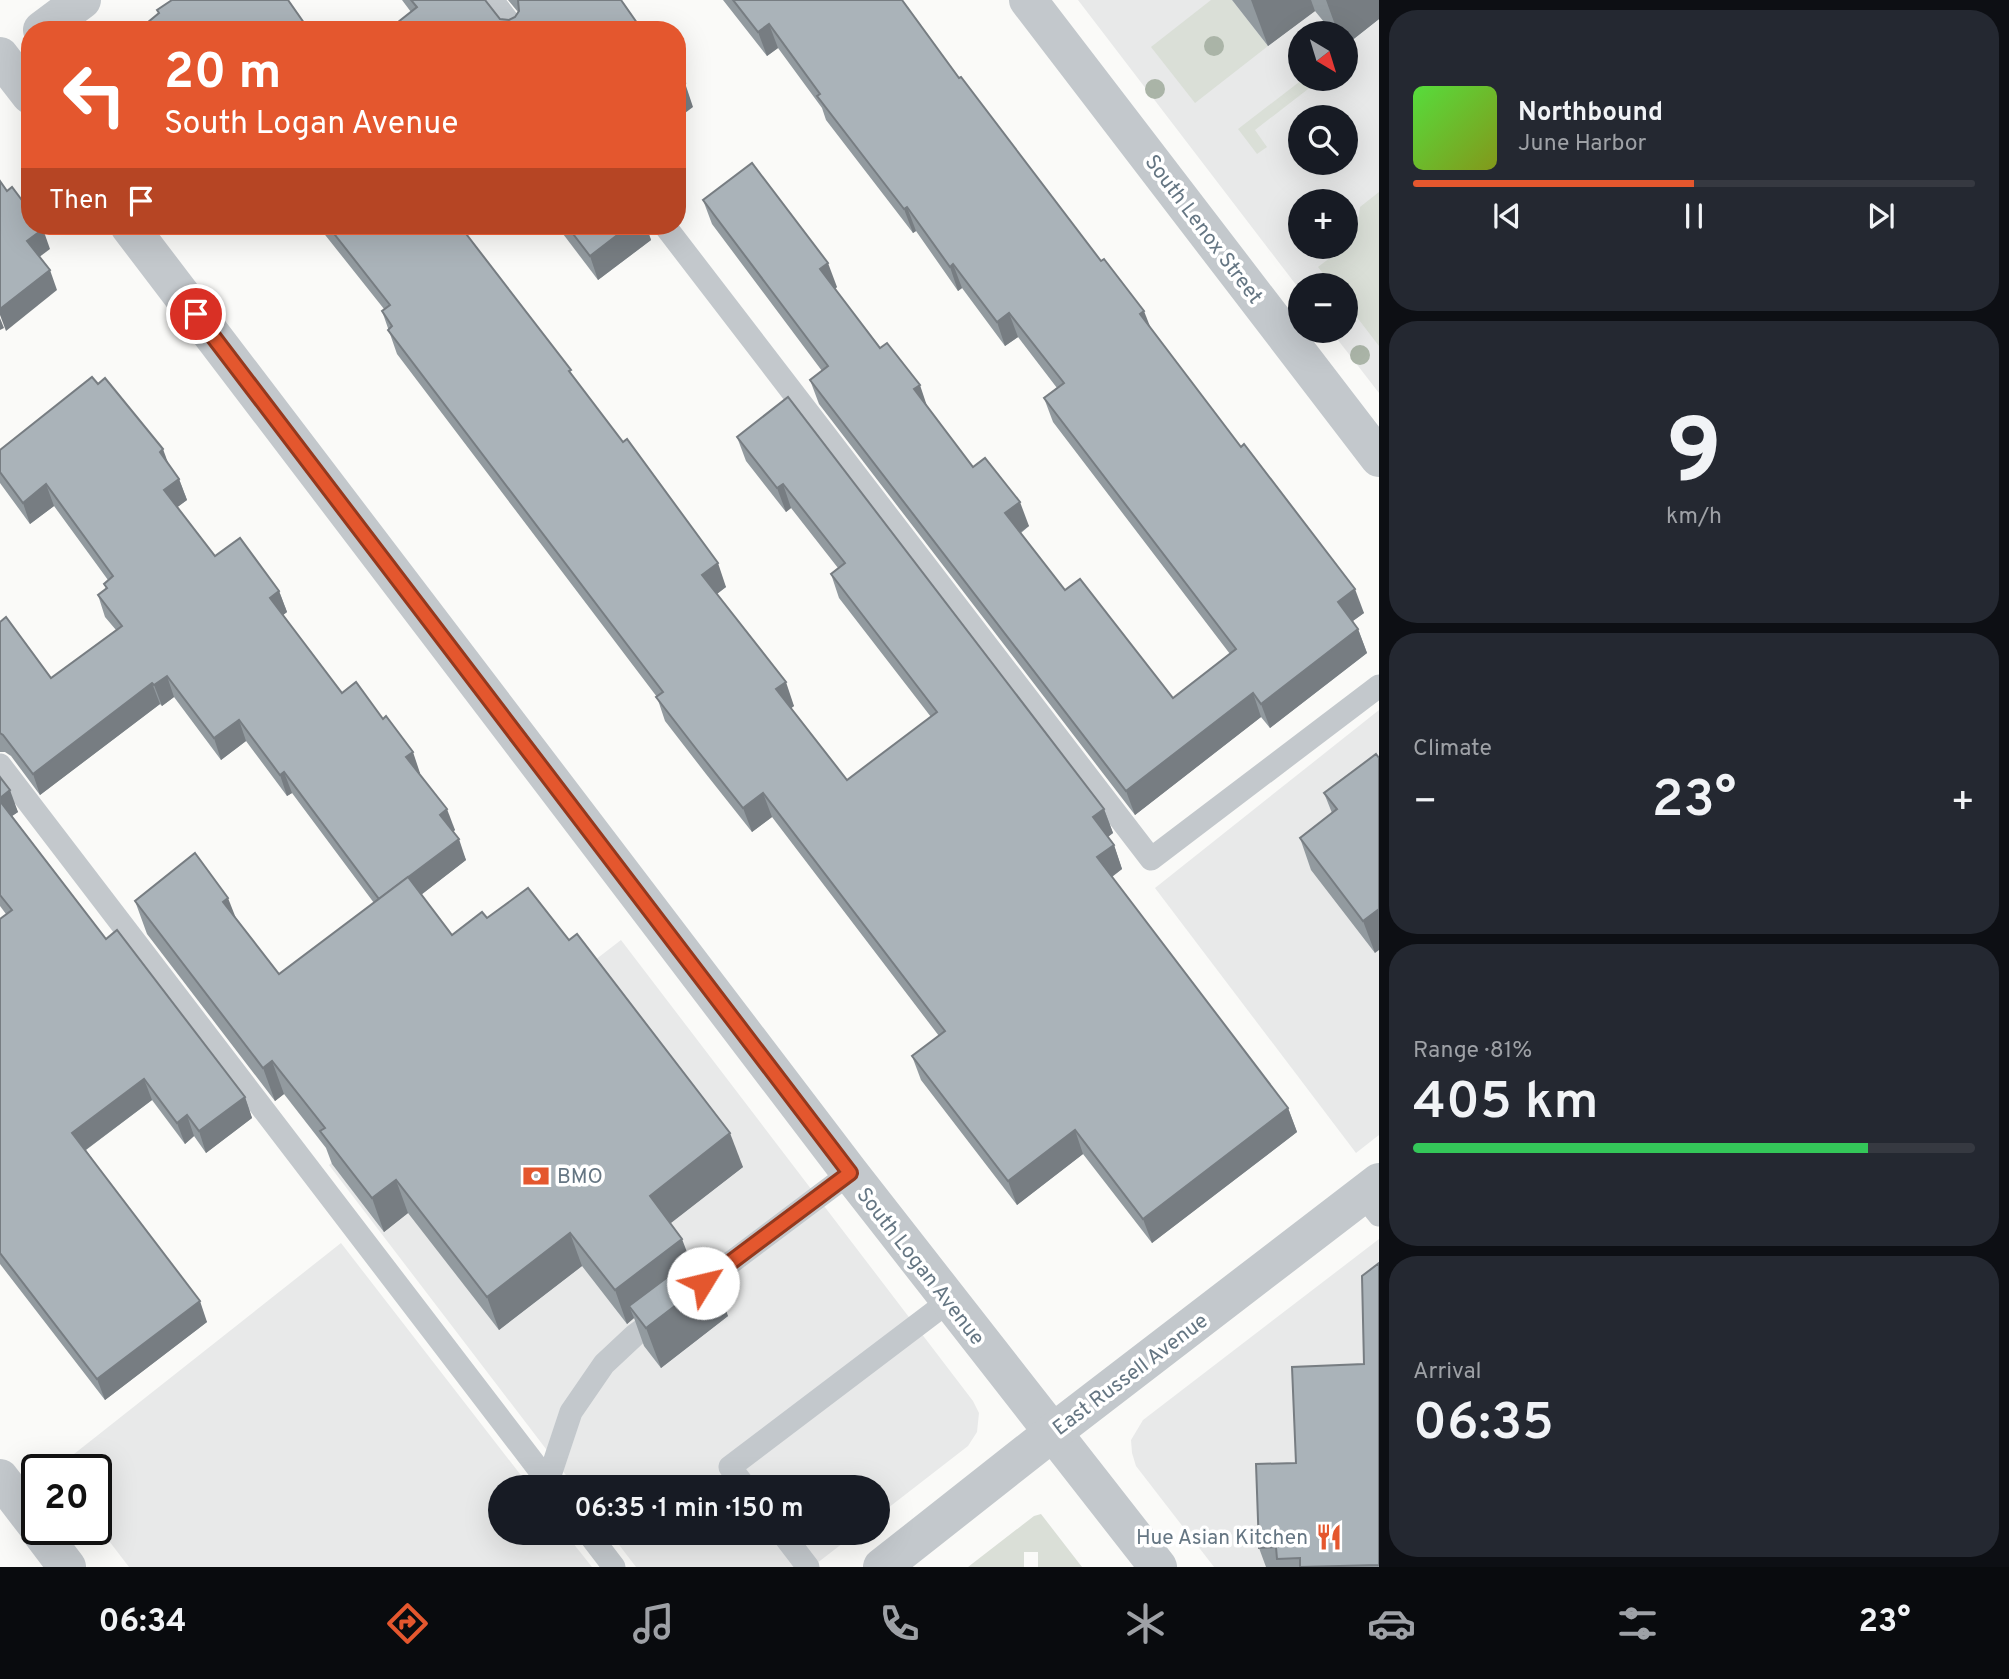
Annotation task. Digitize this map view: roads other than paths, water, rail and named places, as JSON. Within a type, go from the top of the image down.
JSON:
[{"type":"street","points":[[54,21],[82,0]]},
{"type":"street","name":"South Lenox Street","points":[[1028,0],[1379,458]]},
{"type":"street","points":[[8,55],[21,79]]},
{"type":"street","name":"South Logan Avenue","points":[[136,235],[850,1173],[1158,1567]]},
{"type":"street","name":"East Russell Avenue","points":[[881,1567],[1052,1433],[1374,1197]]},
{"type":"street","points":[[0,1478],[21,1506]]},
{"type":"street","points":[[51,1545],[67,1567]]},
{"type":"lane","points":[[492,0],[508,21]]},
{"type":"lane","points":[[672,235],[1151,859],[1379,686]]},
{"type":"lane","points":[[0,765],[543,1475]]},
{"type":"lane","points":[[553,1475],[571,1412],[604,1364],[635,1335],[850,1173]]},
{"type":"lane","points":[[736,1475],[730,1467],[949,1301]]},
{"type":"lane","points":[[597,1545],[614,1567]]},
{"type":"lane","points":[[791,1545],[808,1567]]},
{"type":"place","name":"BMO","points":[[536,1176]]},
{"type":"place","name":"Hue Asian Kitchen","points":[[1329,1537]]}]
